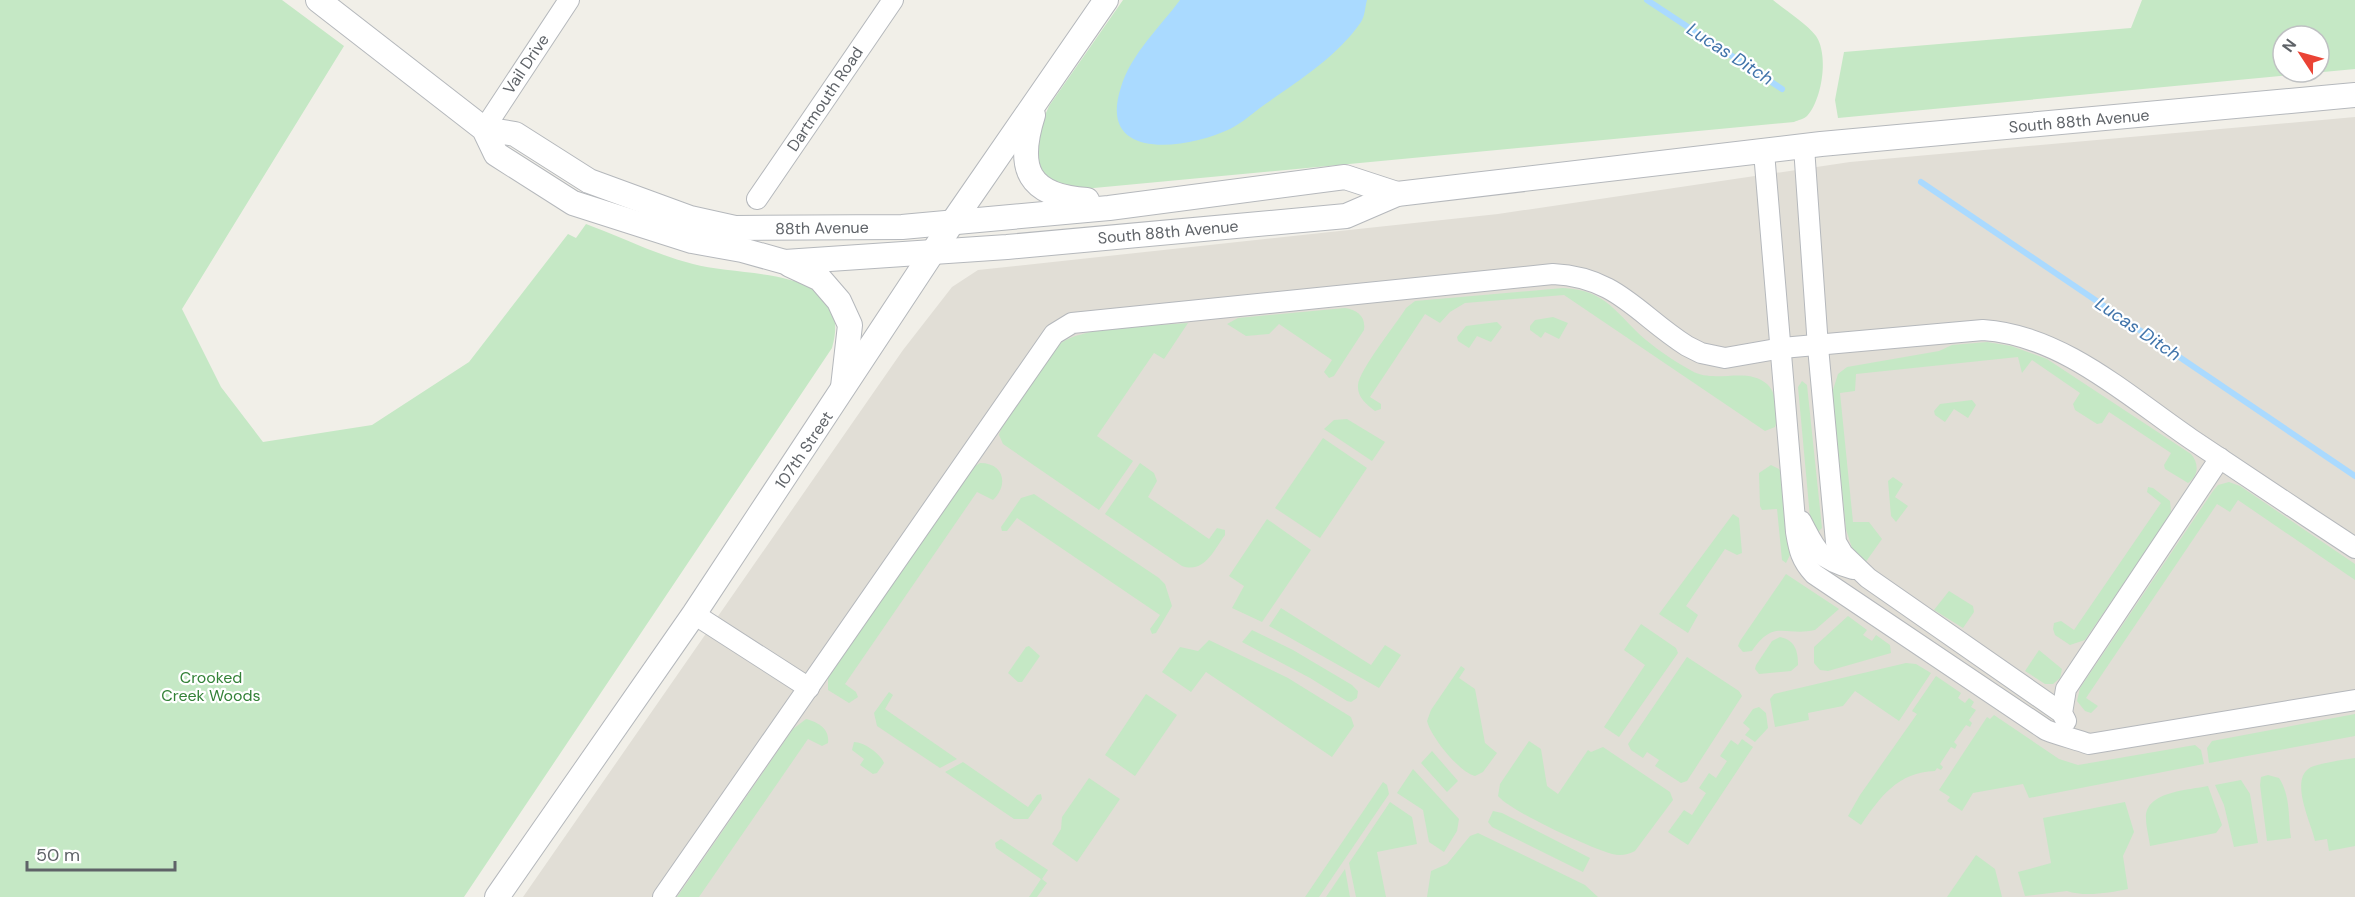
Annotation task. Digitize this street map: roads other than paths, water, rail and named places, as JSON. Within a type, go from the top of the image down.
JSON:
[{"type":"street","name":"88th Avenue","points":[[318,0],[484,129],[496,154],[573,203],[692,241],[742,250],[785,262],[884,257],[934,251]]},
{"type":"street","name":"Vail Drive","points":[[484,129],[569,0]]},
{"type":"street","name":"Dartmouth Road","points":[[757,199],[893,0]]},
{"type":"street","name":"107th Street","points":[[497,897],[694,614],[952,223],[1106,0]]},
{"type":"street","points":[[1040,93],[1025,145],[1027,167],[1032,176],[1040,186],[1056,197],[1093,201],[1109,208]]},
{"type":"street","name":"South 88th Avenue","points":[[1804,147],[2355,95]]},
{"type":"street","name":"88th Avenue","points":[[484,129],[515,134],[589,181],[690,218],[735,228],[902,227],[1109,208],[1180,196]]},
{"type":"street","points":[[2074,737],[2062,713],[1857,570],[1843,554],[1834,534],[1804,147],[1764,152],[1799,552],[1804,563],[1814,574],[2046,730],[2062,736],[2074,737],[2089,744],[2355,700]]},
{"type":"street","name":"South 88th Avenue","points":[[934,251],[1007,248],[1346,216],[1397,194],[1764,152]]},
{"type":"street","name":"South 88th Avenue","points":[[1180,196],[1345,177],[1397,194]]},
{"type":"street","points":[[785,262],[820,279],[839,300],[850,325],[842,392]]},
{"type":"street","points":[[663,897],[1054,334],[1072,323],[1553,274],[1581,277],[1608,287],[1672,336],[1701,353],[1725,358],[1782,348],[1983,330],[2023,336],[2059,352],[2086,368],[2355,548]]},
{"type":"street","points":[[2062,713],[2066,689],[2220,458]]},
{"type":"street","points":[[1797,513],[1809,542],[1816,551],[1839,565],[1857,570]]},
{"type":"street","points":[[694,614],[809,688]]},
{"type":"water","points":[[1180,0],[1367,0],[1361,22],[1329,57],[1239,124],[1192,142],[1170,145],[1150,144],[1133,139],[1122,128],[1117,111],[1121,87],[1139,52]]},
{"type":"waterway","name":"Lucas Ditch","points":[[1647,0],[1782,89]]},
{"type":"waterway","name":"Lucas Ditch","points":[[1921,182],[2355,476]]},
{"type":"park label","name":"Crooked Creek Woods","points":[[211,686]]}]
